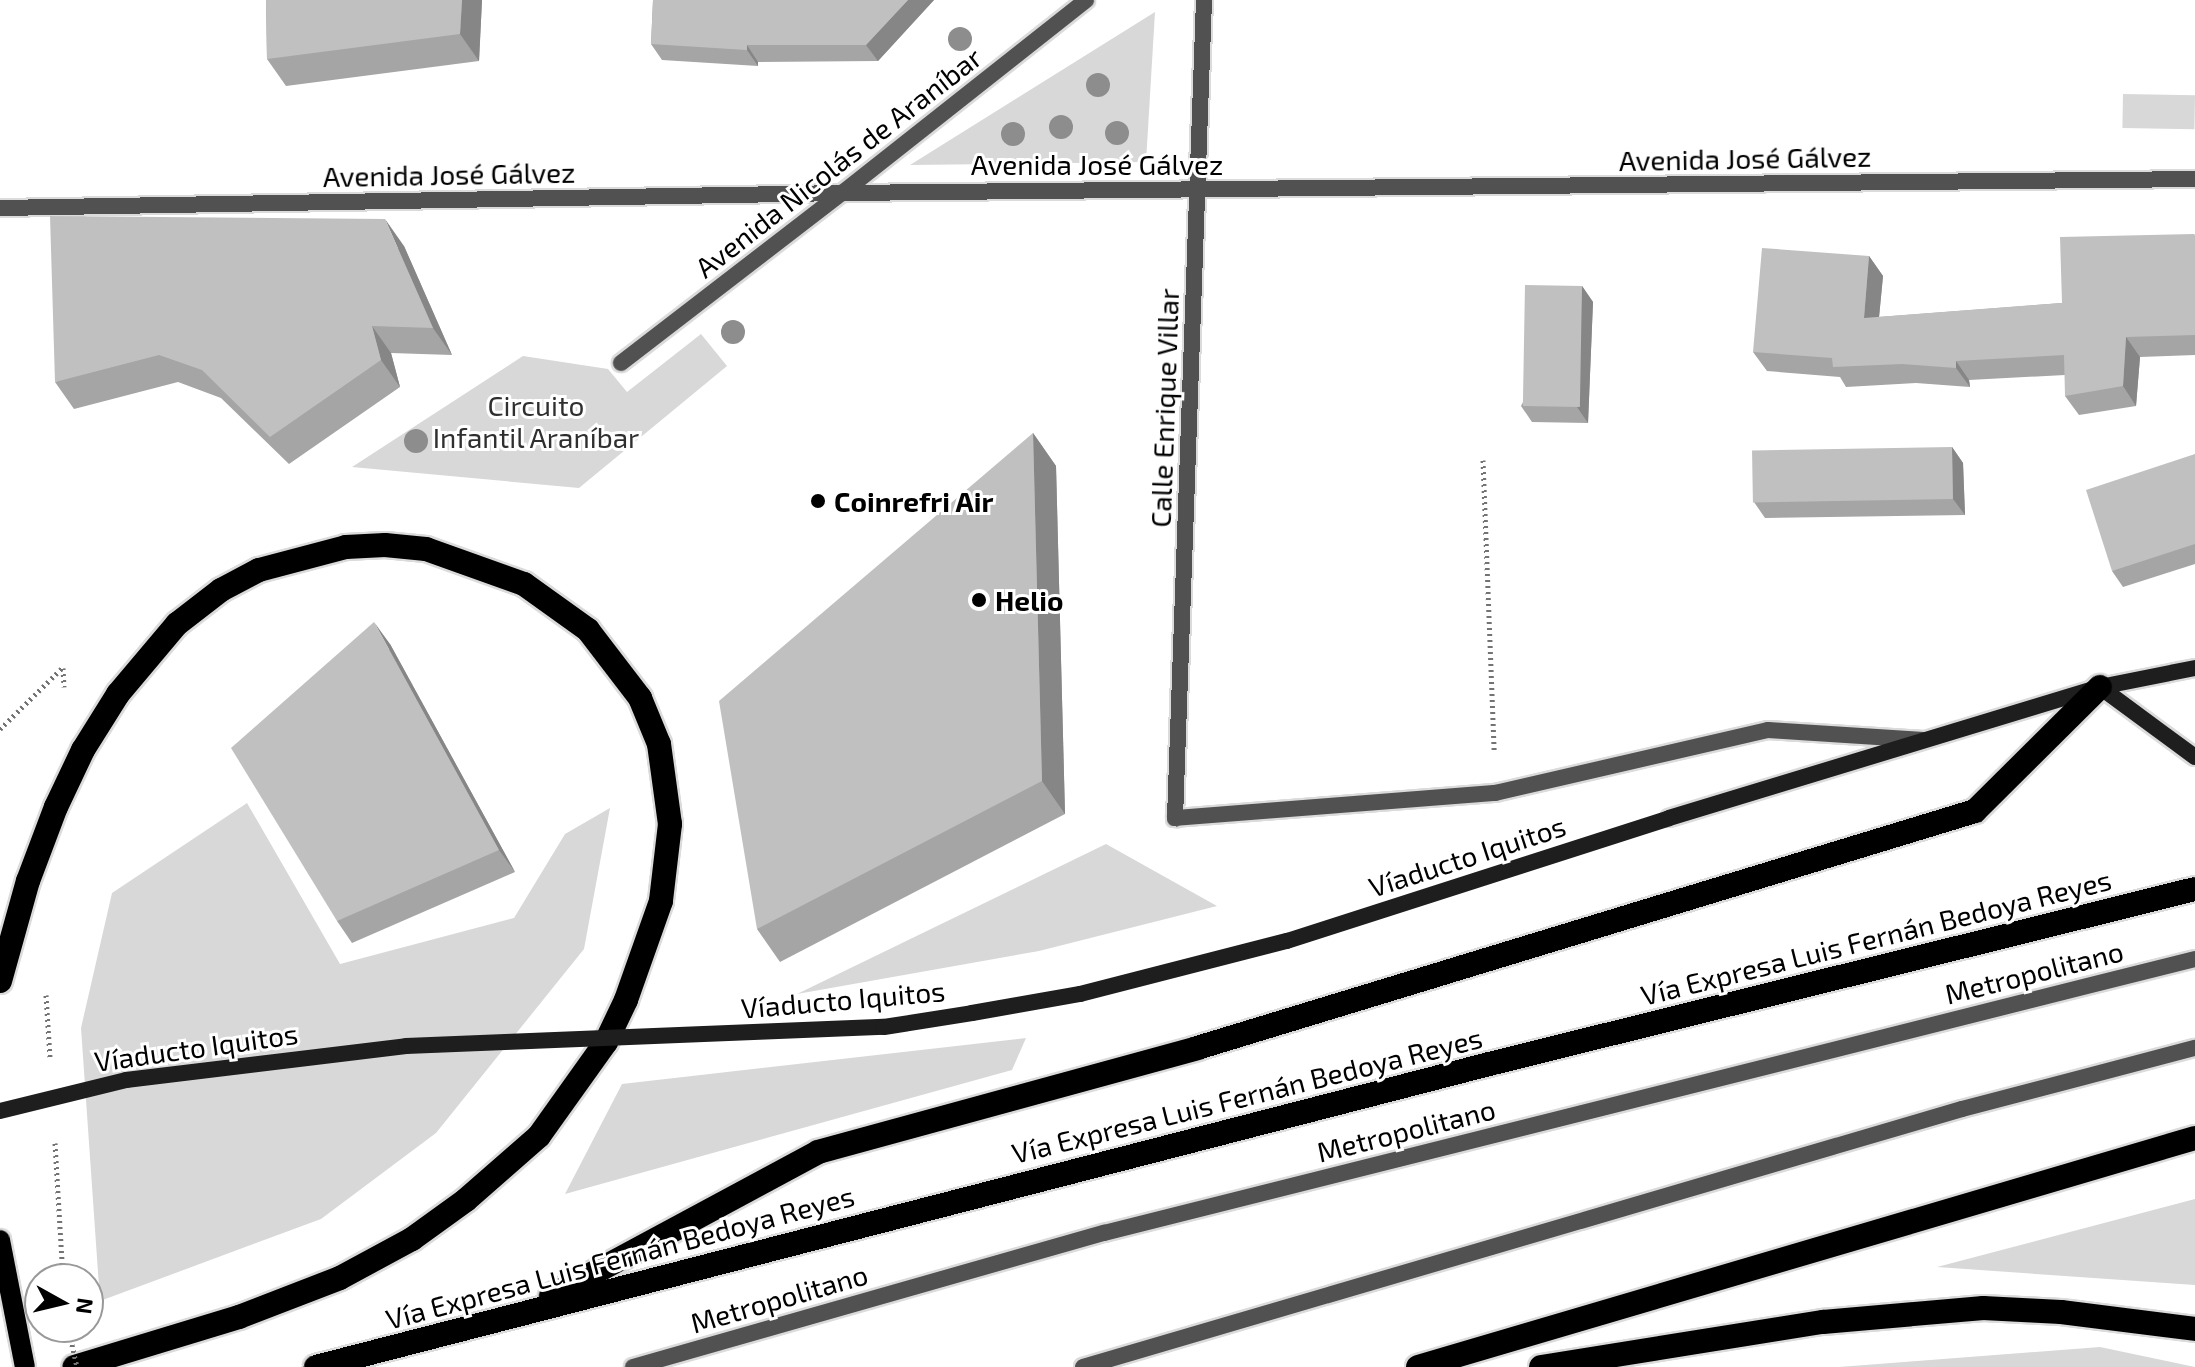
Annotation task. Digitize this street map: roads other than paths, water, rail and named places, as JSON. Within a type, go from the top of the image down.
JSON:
[{"type":"highway","points":[[0,981],[28,881],[56,807],[83,750],[118,694],[177,624],[221,590],[259,570],[346,547],[385,545],[426,549],[524,584],[596,639],[640,698],[659,744],[670,824],[661,901],[626,1000],[606,1042],[539,1136],[466,1200],[412,1239],[340,1278],[239,1317],[76,1367]]},
{"type":"highway","points":[[517,1314],[818,1152],[1197,1048],[1975,811],[2100,687]]},
{"type":"highway","name":"Vía Expresa Luis Fernán Bedoya Reyes","points":[[316,1367],[1489,1064],[2195,889]]},
{"type":"highway","points":[[1418,1367],[2195,1138]]},
{"type":"highway","points":[[1541,1367],[1823,1322],[1969,1309],[2061,1312],[2195,1329]]},
{"type":"main road","name":"Víaducto Iquitos","points":[[0,1111],[126,1080],[406,1046],[884,1027],[1080,994],[1287,941],[1669,818],[2100,687],[2195,668]]},
{"type":"main road","points":[[2100,687],[2195,757]]},
{"type":"main road","points":[[0,1240],[24,1357]]},
{"type":"street","name":"Avenida Nicolás de Araníbar","points":[[621,363],[1086,0]]},
{"type":"street","name":"Calle Enrique Villar","points":[[1204,0],[1175,818],[1495,793],[1768,730],[1930,741]]},
{"type":"street","name":"Avenida José Gálvez","points":[[0,208],[842,193],[2195,179]]},
{"type":"street","name":"Metropolitano","points":[[633,1367],[1104,1233],[2195,959]]},
{"type":"street","points":[[1083,1367],[1962,1109],[2195,1048]]},
{"type":"place","name":"Coinrefri Air","points":[[818,501]]},
{"type":"place","name":"Helio","points":[[979,600]]},
{"type":"park label","name":"Circuito Infantil Araníbar","points":[[536,421]]}]
